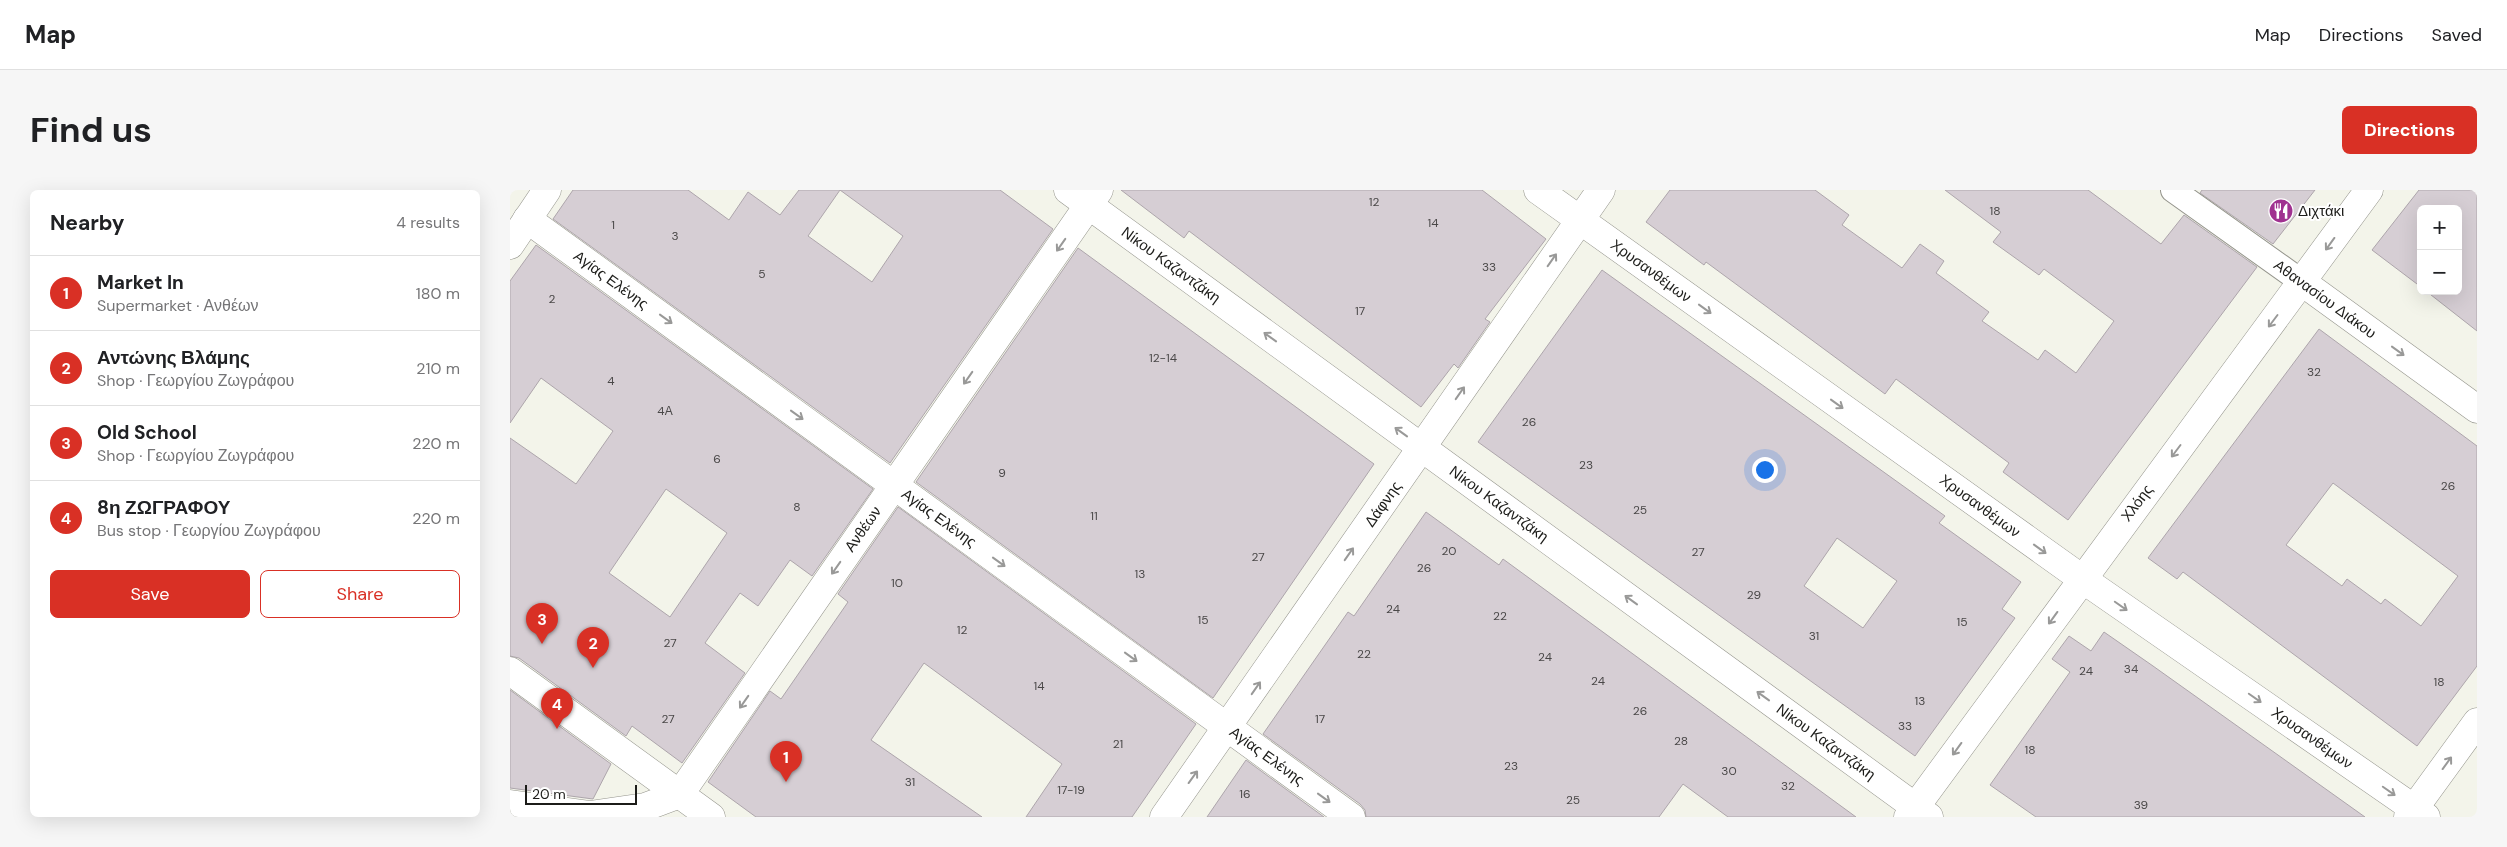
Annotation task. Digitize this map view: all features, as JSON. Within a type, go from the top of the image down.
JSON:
[{"type":"street","points":[[510,245],[547,190]]},
{"type":"street","name":"Χρυσανθέμων","points":[[1538,190],[2081,578],[2416,814]]},
{"type":"street","name":"Δάφνης","points":[[1164,817],[1228,728],[1601,190]]},
{"type":"street","name":"Αθανασίου Διάκου","points":[[2173,190],[2477,409]]},
{"type":"street","name":"Χλόης","points":[[1917,814],[2081,578],[2302,282],[2368,190]]},
{"type":"street","name":"Νίκου Καζαντζάκη","points":[[1085,195],[1422,448],[1917,814]]},
{"type":"street","name":"Ανθέων","points":[[680,794],[894,485],[1085,195]]},
{"type":"street","name":"Αγίας Ελένης","points":[[527,219],[1351,817]]},
{"type":"street","points":[[510,671],[711,817]]},
{"type":"street","points":[[2416,814],[2477,722]]},
{"type":"street","points":[[510,804],[590,815],[645,807],[680,794]]},
{"type":"building","points":[[573,190],[688,190],[729,220],[748,192],[780,215],[799,190],[840,190],[1000,190],[1053,229],[890,463],[553,219]],"holes":[[[840,190],[903,236],[872,282],[808,236]]]},
{"type":"building","points":[[1121,190],[1482,190],[1546,239],[1485,319],[1490,322],[1458,368],[1454,364],[1421,407],[1189,231],[1184,238]]},
{"type":"building","points":[[1670,190],[1815,190],[1849,215],[1842,225],[1902,268],[1920,244],[1944,261],[1936,273],[1989,312],[1982,321],[2038,360],[2045,350],[2076,373],[2114,321],[2044,269],[2039,275],[1993,242],[2001,232],[1945,190],[2088,190],[2161,244],[2184,215],[2257,267],[2068,520],[2003,472],[2009,463],[1896,379],[1885,394],[1706,262],[1704,265],[1646,222]]},
{"type":"building","points":[[2202,190],[2315,190],[2273,244],[2200,193]]},
{"type":"building","points":[[2419,190],[2477,190],[2477,331],[2431,295],[2462,295],[2462,205],[2417,205],[2417,284],[2372,250]]},
{"type":"building","points":[[536,245],[873,489],[812,576],[790,560],[758,606],[740,593],[705,643],[745,673],[682,763],[632,726],[626,736],[519,658],[510,656],[510,438],[576,484],[613,431],[541,378],[510,423],[510,281]],"holes":[[[666,489],[727,533],[670,617],[609,573]]]},
{"type":"building","points":[[1078,248],[1374,464],[1213,698],[916,482]]},
{"type":"building","points":[[1602,270],[1945,516],[1939,523],[2021,582],[2002,609],[2015,618],[1915,756],[1478,442]],"holes":[[[1837,538],[1897,581],[1863,628],[1804,586]]]},
{"type":"building","points":[[2319,329],[2477,446],[2477,666],[2417,746],[2183,572],[2177,579],[2148,558]],"holes":[[[2333,483],[2458,576],[2421,626],[2385,599],[2381,604],[2347,579],[2342,586],[2286,545]]]},
{"type":"building","points":[[898,507],[1196,724],[1132,817],[1026,817],[1062,764],[924,663],[871,740],[982,817],[756,817],[708,782],[770,691],[781,699],[848,602],[838,594]]},
{"type":"building","points":[[1426,512],[1499,565],[1503,559],[1856,817],[1728,817],[1683,784],[1659,817],[1366,817],[1365,810],[1360,804],[1263,734],[1348,612],[1354,616]]},
{"type":"building","points":[[2104,632],[2365,817],[2036,817],[1990,785],[2070,672],[2052,659],[2069,636],[2091,651]]},
{"type":"building","points":[[510,690],[611,764],[593,799],[510,788]]},
{"type":"building","points":[[1246,760],[1324,817],[1207,817]]},
{"type":"place","name":"Διχτάκι","points":[[2281,211]]},
{"type":"place","name":"Old School","points":[[542,644]]},
{"type":"place","name":"Αντώνης Βλάμης","points":[[593,668]]},
{"type":"place","name":"8η ΖΩΓΡΑΦΟΥ","points":[[557,729]]},
{"type":"place","name":"Market In","points":[[786,782]]}]
